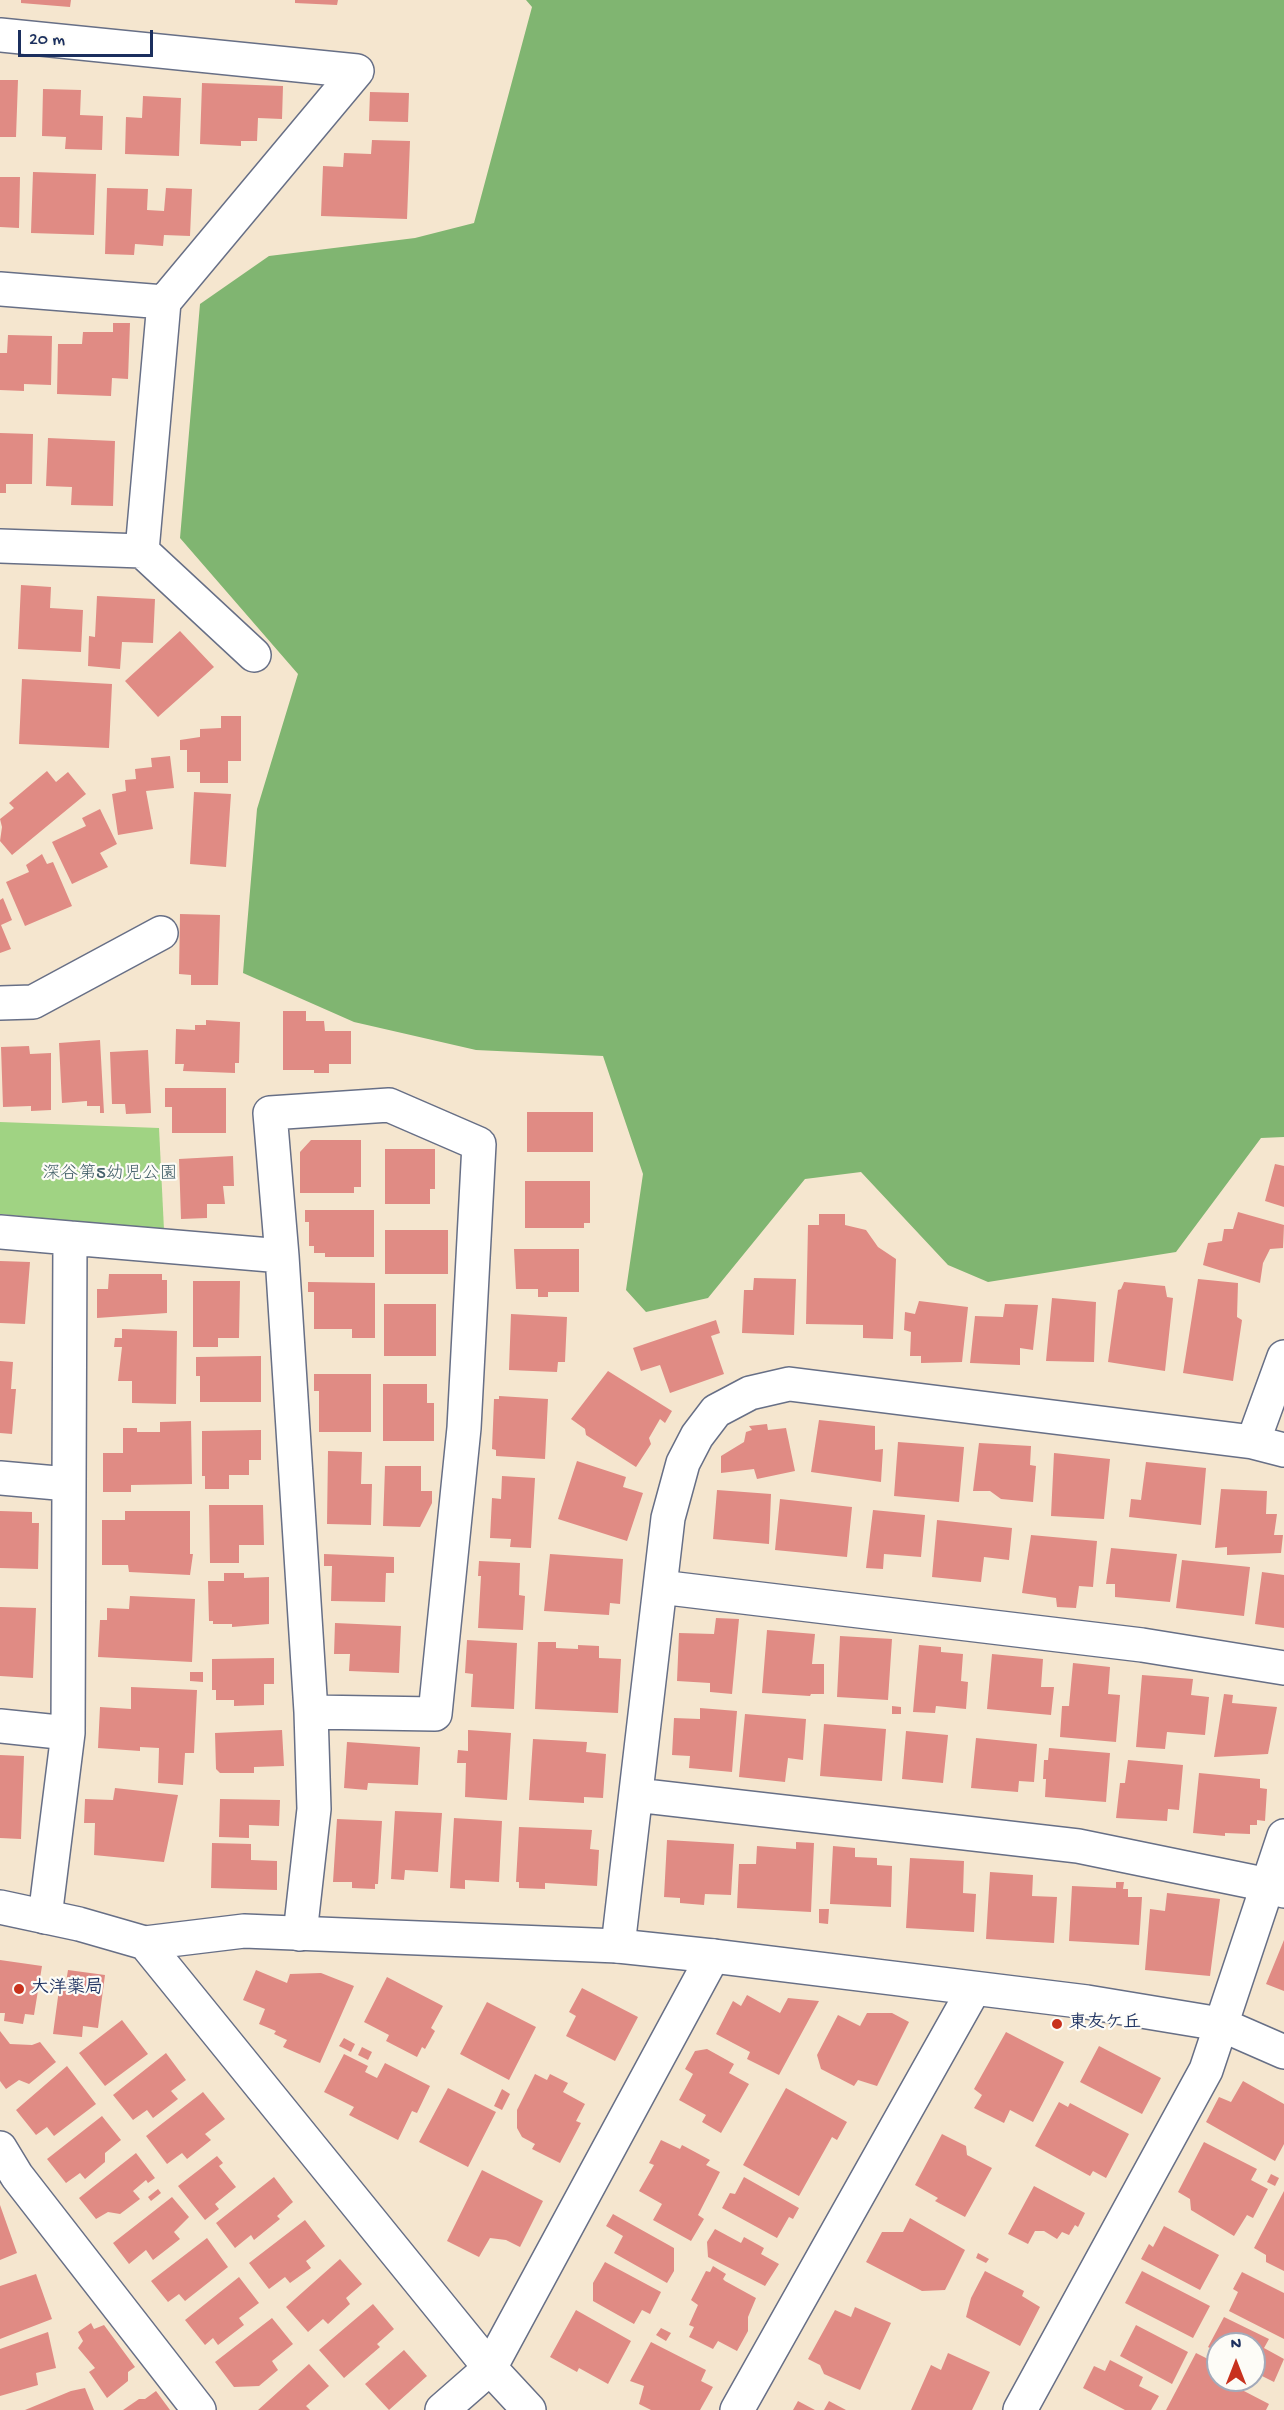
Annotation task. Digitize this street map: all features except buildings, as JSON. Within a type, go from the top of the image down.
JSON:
[{"type":"street","points":[[0,35],[357,71],[164,302],[142,550]]},
{"type":"street","points":[[0,289],[164,302]]},
{"type":"street","points":[[0,546],[142,550],[254,655]]},
{"type":"street","points":[[0,1003],[33,1002],[161,933]]},
{"type":"street","points":[[300,1934],[314,1809],[311,1712],[282,1256],[270,1113],[389,1105],[479,1144],[464,1428],[435,1714],[311,1712]]},
{"type":"street","points":[[0,1232],[282,1256]]},
{"type":"street","points":[[45,1917],[68,1733],[70,1238]]},
{"type":"street","points":[[1253,1442],[1284,1357]]},
{"type":"street","points":[[618,1946],[668,1518],[684,1462],[697,1436],[716,1411],[750,1392],[789,1384],[1253,1442],[1284,1450]]},
{"type":"street","points":[[0,1478],[68,1484]]},
{"type":"street","points":[[660,1587],[1142,1645],[1284,1668]]},
{"type":"street","points":[[0,1726],[68,1733]]},
{"type":"street","points":[[636,1795],[1078,1845],[1276,1888]]},
{"type":"street","points":[[1020,2410],[1206,2070],[1220,2024],[1276,1888],[1284,1836]]},
{"type":"street","points":[[0,1907],[145,1942],[244,1931],[618,1946],[713,1956],[1087,2002],[1220,2024],[1284,2052]]},
{"type":"street","points":[[145,1942],[490,2368],[529,2410]]},
{"type":"street","points":[[442,2410],[490,2368],[713,1956]]},
{"type":"street","points":[[737,2410],[974,1989]]},
{"type":"street","points":[[0,2148],[17,2176],[199,2410]]},
{"type":"green space","points":[[526,0],[1284,0],[1284,1137],[1261,1138],[1176,1252],[988,1282],[948,1265],[861,1172],[805,1179],[708,1298],[646,1312],[626,1290],[643,1174],[603,1056],[476,1050],[354,1022],[243,973],[257,809],[298,674],[180,538],[200,304],[269,256],[415,238],[474,223],[532,7]]},
{"type":"green space","name":"深谷第5幼児公園","points":[[0,1122],[159,1128],[164,1230],[0,1214]]},
{"type":"place","name":"大洋薬局","points":[[19,1989]]},
{"type":"place","name":"東友ケ丘","points":[[1057,2024]]}]
